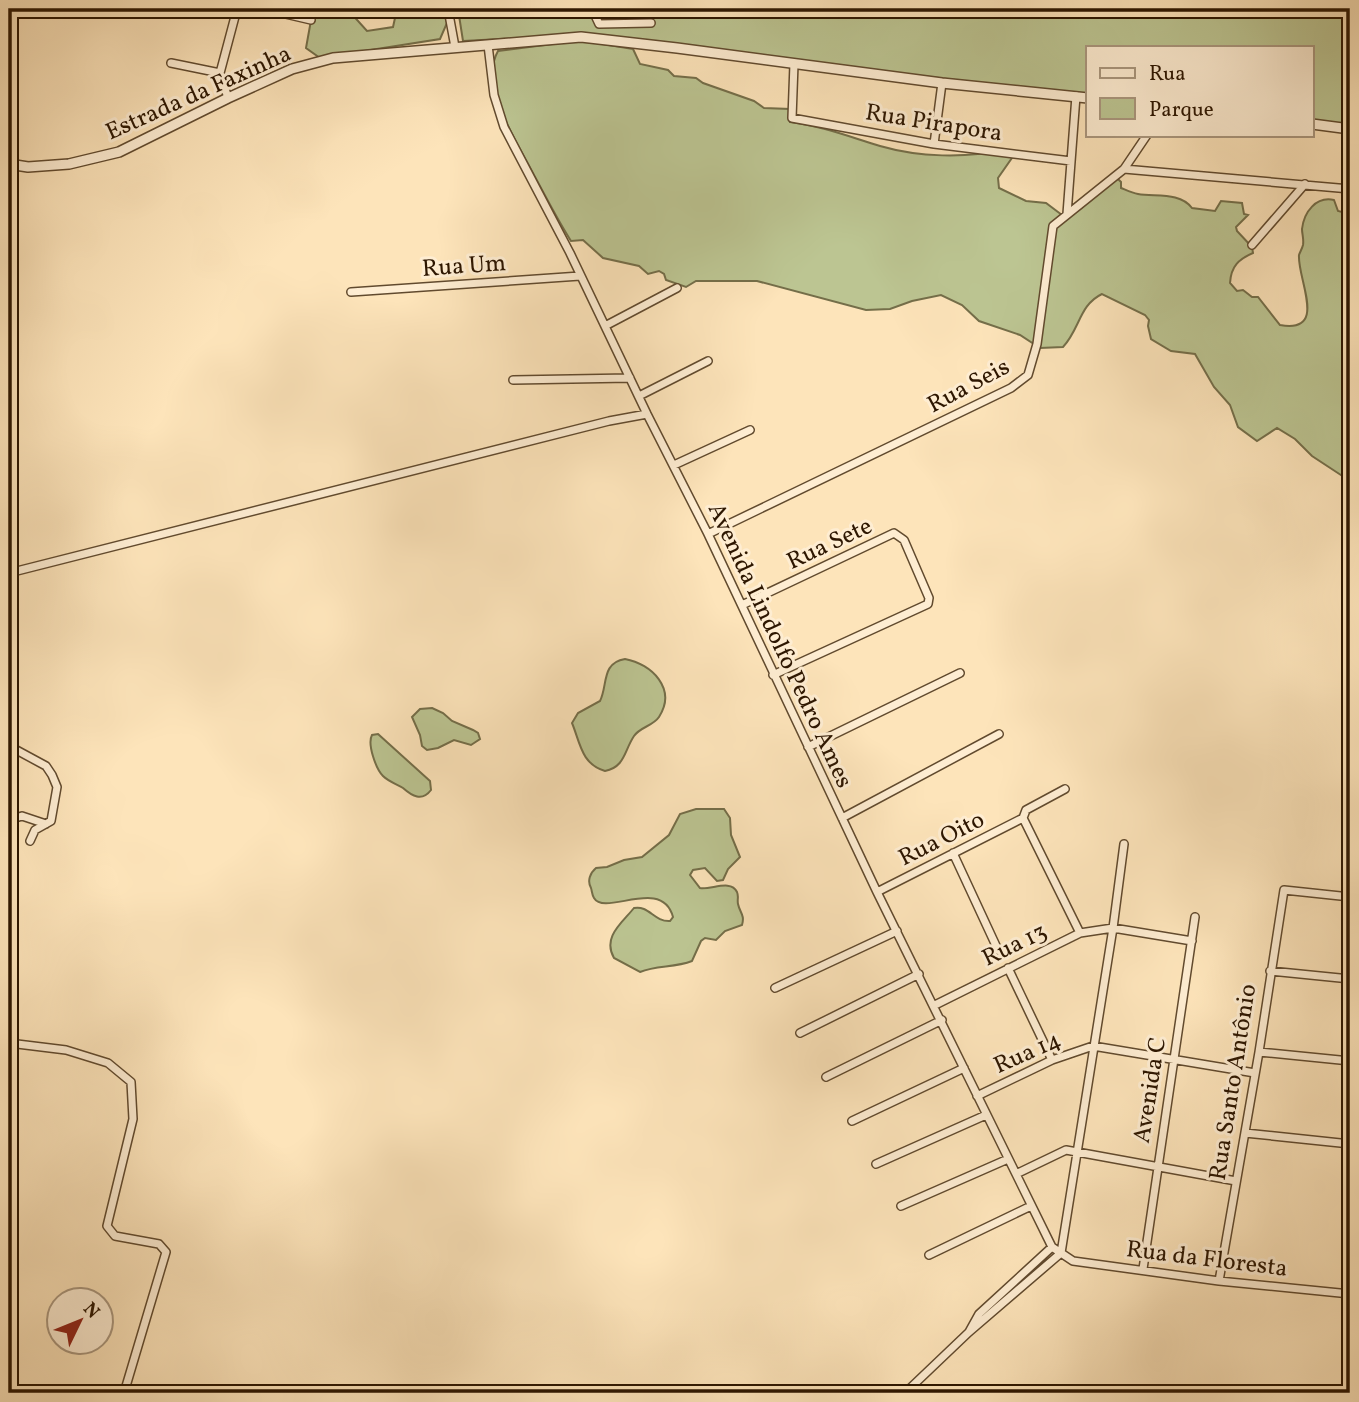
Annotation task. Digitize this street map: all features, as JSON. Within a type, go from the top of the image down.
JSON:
[{"type":"street","points":[[228,97],[220,74],[237,9]]},
{"type":"street","points":[[264,9],[311,20]]},
{"type":"street","points":[[448,9],[455,47]]},
{"type":"street","points":[[592,9],[599,24],[650,23]]},
{"type":"street","name":"Estrada da Faxinha","points":[[9,164],[28,167],[69,164],[119,152],[228,97],[292,69],[333,58],[580,37],[942,83],[1086,98]]},
{"type":"street","name":"Avenida Lindolfo Pedro Ames","points":[[488,45],[494,95],[504,127],[708,534],[773,675],[1031,1206],[1052,1247],[1061,1253]]},
{"type":"street","points":[[171,63],[220,74]]},
{"type":"street","name":"Rua Pirapora","points":[[794,64],[792,118],[934,144],[1071,162]]},
{"type":"street","points":[[934,144],[942,83]]},
{"type":"street","points":[[1067,215],[1076,96]]},
{"type":"street","points":[[1314,124],[1350,129]]},
{"type":"street","name":"Rua Seis","points":[[708,534],[1011,388],[1028,375],[1037,344],[1053,226],[1124,170],[1146,136]]},
{"type":"street","points":[[1124,170],[1350,189]]},
{"type":"street","points":[[1252,245],[1305,184]]},
{"type":"street","name":"Rua Um","points":[[351,292],[580,276]]},
{"type":"street","points":[[605,326],[677,288]]},
{"type":"street","points":[[639,396],[708,361]]},
{"type":"street","points":[[513,380],[631,378]]},
{"type":"street","points":[[9,573],[596,424],[647,414]]},
{"type":"street","points":[[674,466],[750,430]]},
{"type":"street","name":"Rua Sete","points":[[742,605],[894,533],[904,540],[929,598],[928,604],[773,675]]},
{"type":"street","points":[[808,747],[960,673]]},
{"type":"street","points":[[842,818],[999,734]]},
{"type":"street","points":[[9,746],[46,766],[57,787],[51,821],[34,830],[30,841]]},
{"type":"street","name":"Rua Oito","points":[[877,891],[1023,818],[1026,810],[1065,789]]},
{"type":"street","points":[[9,820],[22,816],[46,824]]},
{"type":"street","points":[[1023,818],[1080,933]]},
{"type":"street","points":[[905,1393],[969,1332],[1061,1253],[1124,844]]},
{"type":"street","points":[[953,853],[998,950]]},
{"type":"street","name":"Rua Santo Antônio","points":[[1219,1281],[1284,890],[1350,897]]},
{"type":"street","name":"Avenida C","points":[[1143,1269],[1195,917]]},
{"type":"street","name":"Rua 13","points":[[935,1005],[1080,933],[1113,928],[1192,941]]},
{"type":"street","points":[[775,988],[897,931]]},
{"type":"street","points":[[1007,968],[1052,1060]]},
{"type":"street","points":[[1270,971],[1350,979]]},
{"type":"street","points":[[800,1032],[919,974]]},
{"type":"street","points":[[826,1077],[942,1020]]},
{"type":"street","points":[[9,1043],[66,1050],[108,1063],[131,1082],[134,1119],[107,1226],[115,1236],[159,1244],[166,1252],[124,1393]]},
{"type":"street","points":[[1093,1046],[1255,1073]]},
{"type":"street","name":"Rua 14","points":[[977,1096],[1052,1060],[1093,1046]]},
{"type":"street","points":[[1259,1052],[1350,1061]]},
{"type":"street","points":[[852,1121],[964,1068]]},
{"type":"street","points":[[876,1164],[986,1115]]},
{"type":"street","points":[[1245,1133],[1350,1144]]},
{"type":"street","points":[[1016,1174],[1066,1150],[1077,1150],[1236,1181]]},
{"type":"street","points":[[901,1206],[1008,1159]]},
{"type":"street","points":[[929,1255],[1031,1206]]},
{"type":"street","points":[[969,1332],[979,1314],[1052,1247]]},
{"type":"street","name":"Rua da Floresta","points":[[1061,1253],[1073,1261],[1219,1281],[1350,1294]]},
{"type":"green space","points":[[313,9],[351,9],[349,11],[367,31],[393,27],[397,9],[444,9],[447,23],[440,39],[320,58],[306,48]]},
{"type":"green space","points":[[458,9],[1350,9],[1350,127],[1314,122],[1314,46],[1086,46],[1086,96],[581,35],[463,41]]},
{"type":"green space","points":[[568,42],[590,42],[633,49],[640,64],[668,70],[674,76],[696,78],[754,101],[764,108],[790,109],[790,122],[825,129],[895,150],[958,155],[1005,149],[1014,155],[998,178],[999,188],[1026,201],[1046,203],[1066,218],[1117,178],[1121,182],[1121,188],[1138,194],[1174,197],[1192,208],[1215,211],[1221,201],[1242,203],[1244,214],[1248,215],[1236,227],[1252,247],[1253,253],[1237,264],[1230,283],[1237,291],[1243,290],[1252,297],[1258,297],[1280,325],[1295,326],[1303,321],[1307,313],[1299,255],[1303,245],[1303,223],[1308,211],[1316,203],[1334,200],[1338,211],[1350,214],[1350,481],[1277,428],[1257,441],[1238,427],[1230,405],[1214,387],[1195,354],[1171,351],[1151,339],[1149,320],[1145,315],[1102,294],[1089,304],[1063,347],[1040,348],[1020,335],[979,321],[962,305],[941,295],[890,309],[866,310],[757,281],[696,281],[686,287],[666,280],[664,274],[659,271],[648,274],[639,266],[603,258],[583,240],[571,241],[510,131],[496,97],[493,81],[493,65],[498,51]]},
{"type":"green space","points":[[625,659],[644,666],[659,679],[665,697],[664,707],[656,720],[634,736],[617,766],[605,771],[586,758],[572,723],[578,713],[600,701],[609,670],[617,661]]},
{"type":"green space","points":[[432,708],[478,733],[480,739],[471,745],[454,740],[427,750],[422,746],[412,717],[420,709]]},
{"type":"green space","points":[[378,734],[430,781],[431,790],[428,794],[421,797],[413,795],[380,773],[371,750],[372,735]]},
{"type":"green space","points":[[696,809],[724,809],[730,818],[731,835],[740,857],[728,869],[723,880],[717,881],[705,868],[693,870],[690,875],[700,888],[734,888],[743,916],[742,925],[725,931],[716,940],[705,938],[692,961],[640,972],[614,958],[610,943],[612,937],[634,908],[644,909],[664,921],[670,921],[673,917],[667,905],[658,899],[646,898],[600,903],[593,896],[590,877],[596,868],[642,857],[669,835],[680,814]]}]
